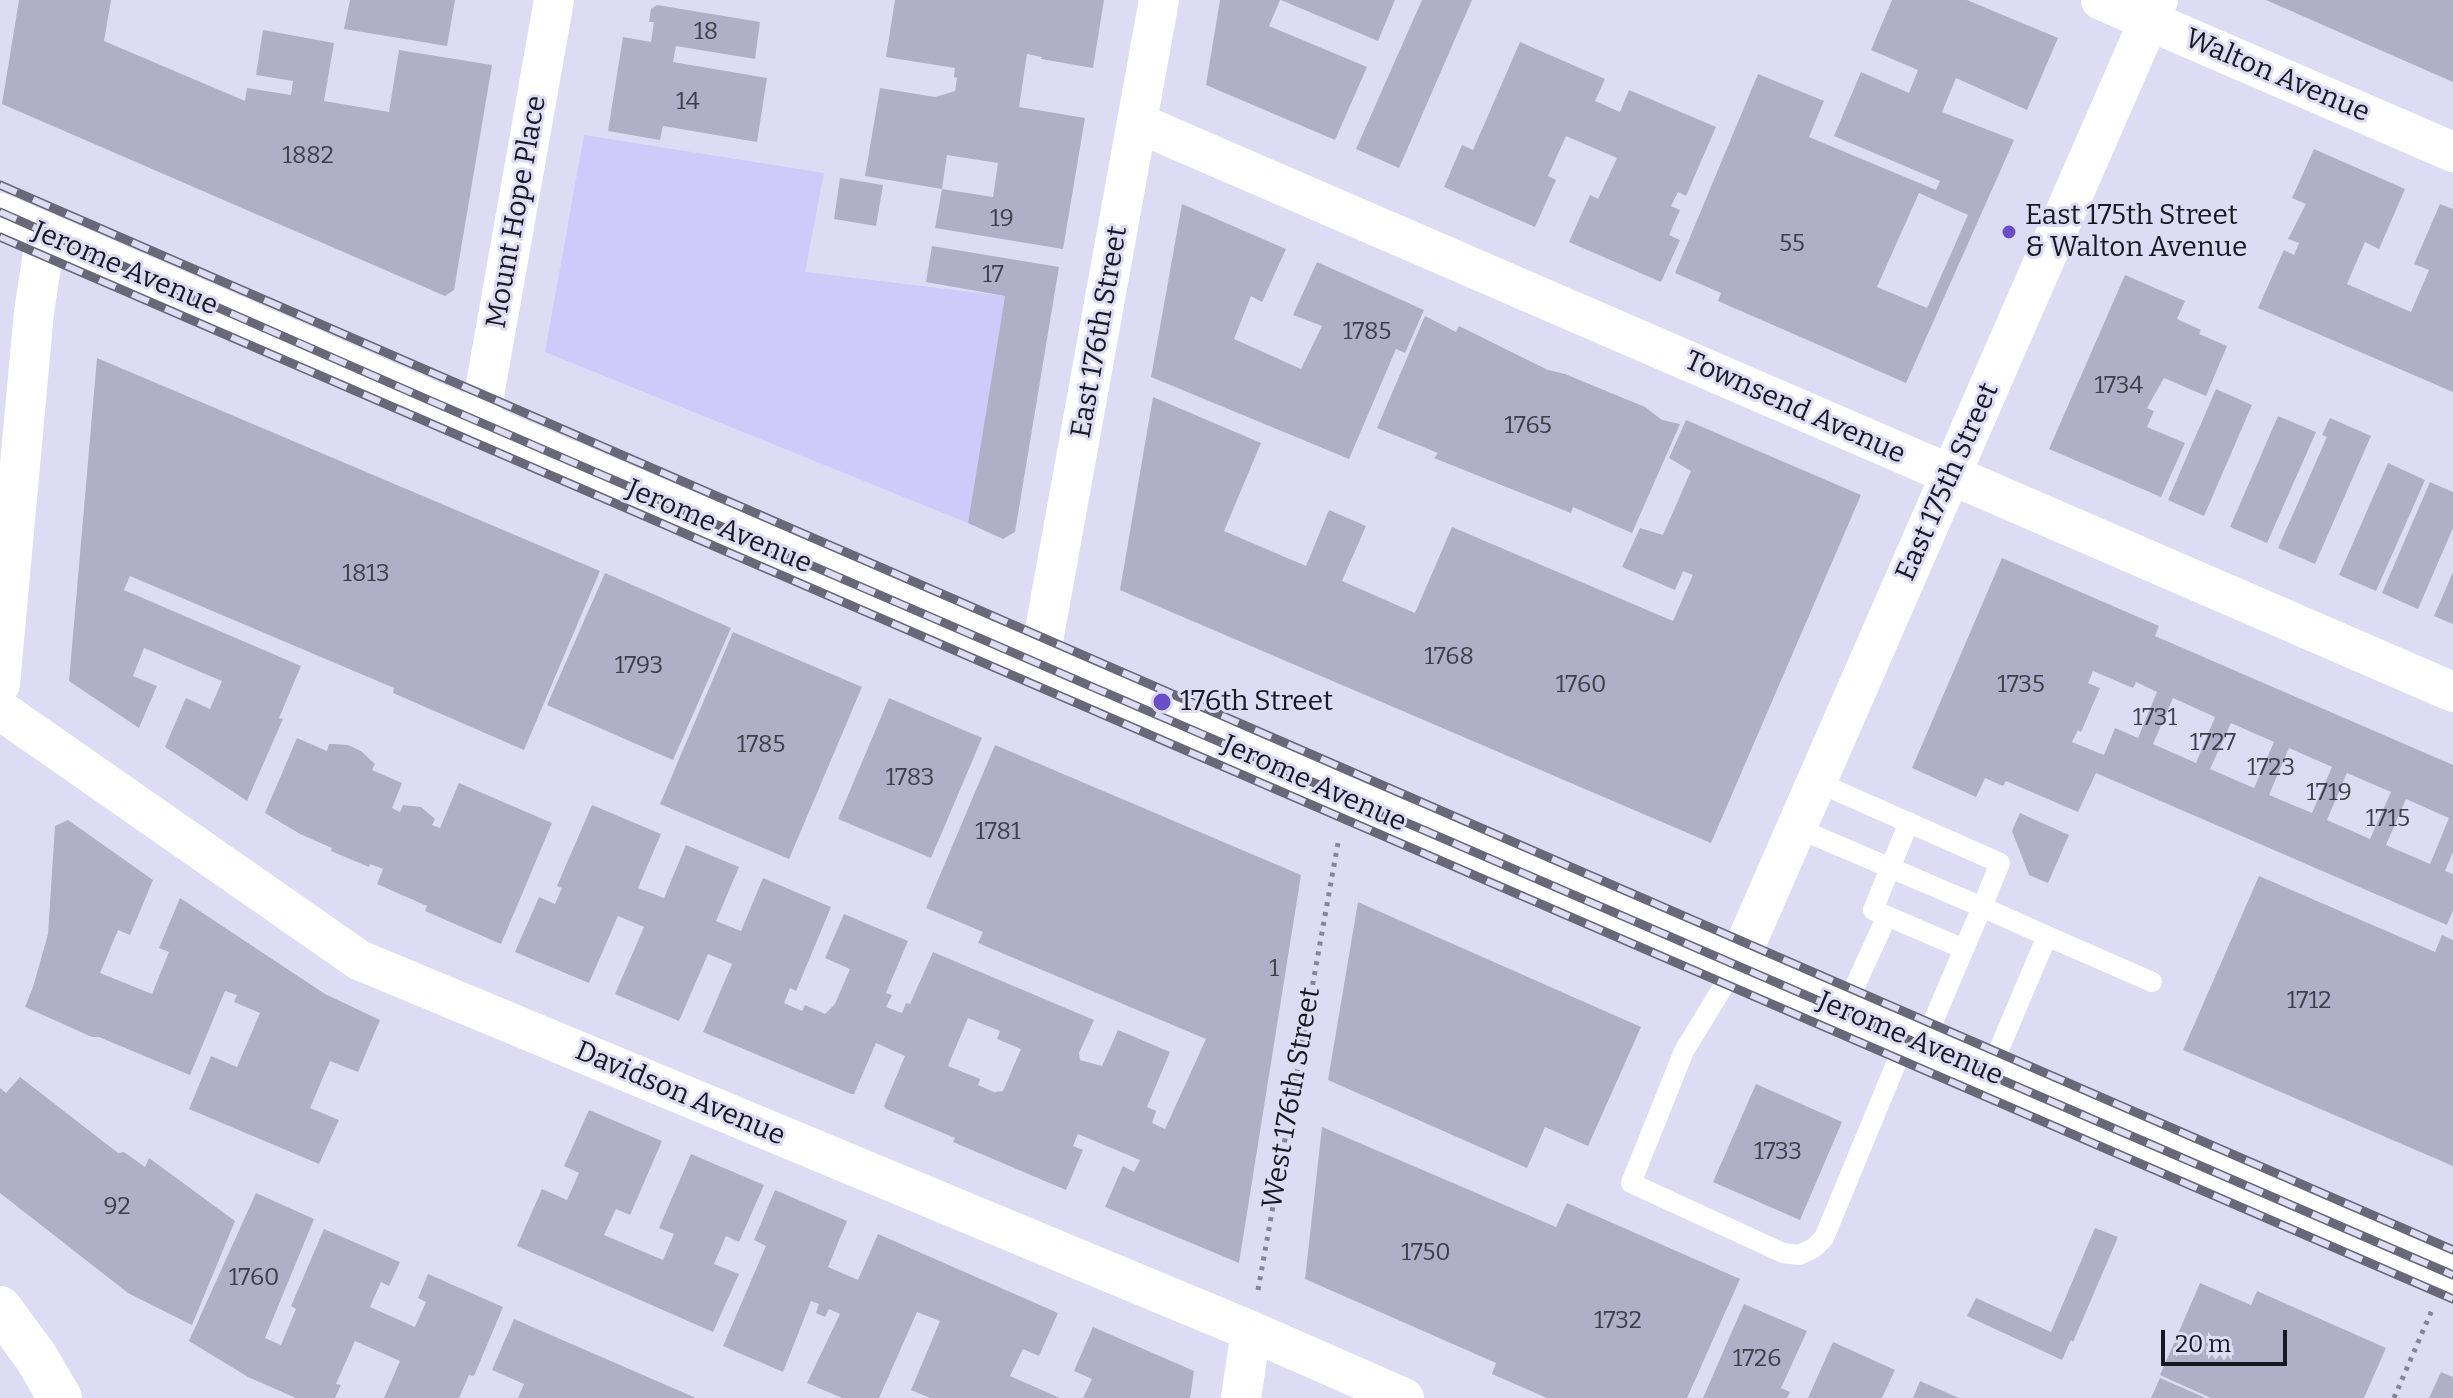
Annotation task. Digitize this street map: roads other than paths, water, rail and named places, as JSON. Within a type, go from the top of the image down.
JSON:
[{"type":"main road","name":"Jerome Avenue","points":[[0,215],[1039,663],[1346,799],[1737,964],[2451,1273]]},
{"type":"main road","points":[[0,1308],[36,1357],[60,1398]]},
{"type":"street","name":"Mount Hope Place","points":[[479,424],[554,0]]},
{"type":"street","name":"East 176th Street","points":[[1039,663],[1159,0]]},
{"type":"street","name":"Walton Avenue","points":[[2101,0],[2153,10],[2453,152]]},
{"type":"street","name":"East 175th Street","points":[[1737,964],[2153,10]]},
{"type":"street","name":"Townsend Avenue","points":[[1138,123],[2453,692]]},
{"type":"street","points":[[0,684],[34,312],[46,234]]},
{"type":"street","name":"Davidson Avenue","points":[[0,710],[359,960],[1251,1331],[1404,1398]]},
{"type":"street","points":[[1241,1398],[1251,1331]]},
{"type":"lane","points":[[1737,964],[1684,1051],[1631,1183],[1783,1253],[1799,1255],[1814,1248],[1824,1238],[1915,1041],[1964,949],[2000,863],[1817,782]]},
{"type":"lane","points":[[1909,822],[1873,910],[1964,949]]},
{"type":"lane","points":[[1797,828],[2152,982]]},
{"type":"lane","points":[[1844,1010],[1887,916]]},
{"type":"lane","points":[[1989,1073],[2047,936]]},
{"type":"railway","points":[[0,185],[2453,1250]]},
{"type":"railway","points":[[0,212],[2453,1275]]},
{"type":"railway","points":[[0,237],[2453,1299]]},
{"type":"place","name":"East 175th Street & Walton Avenue","points":[[2009,232]]},
{"type":"place","name":"176th Street","points":[[1162,702]]}]
